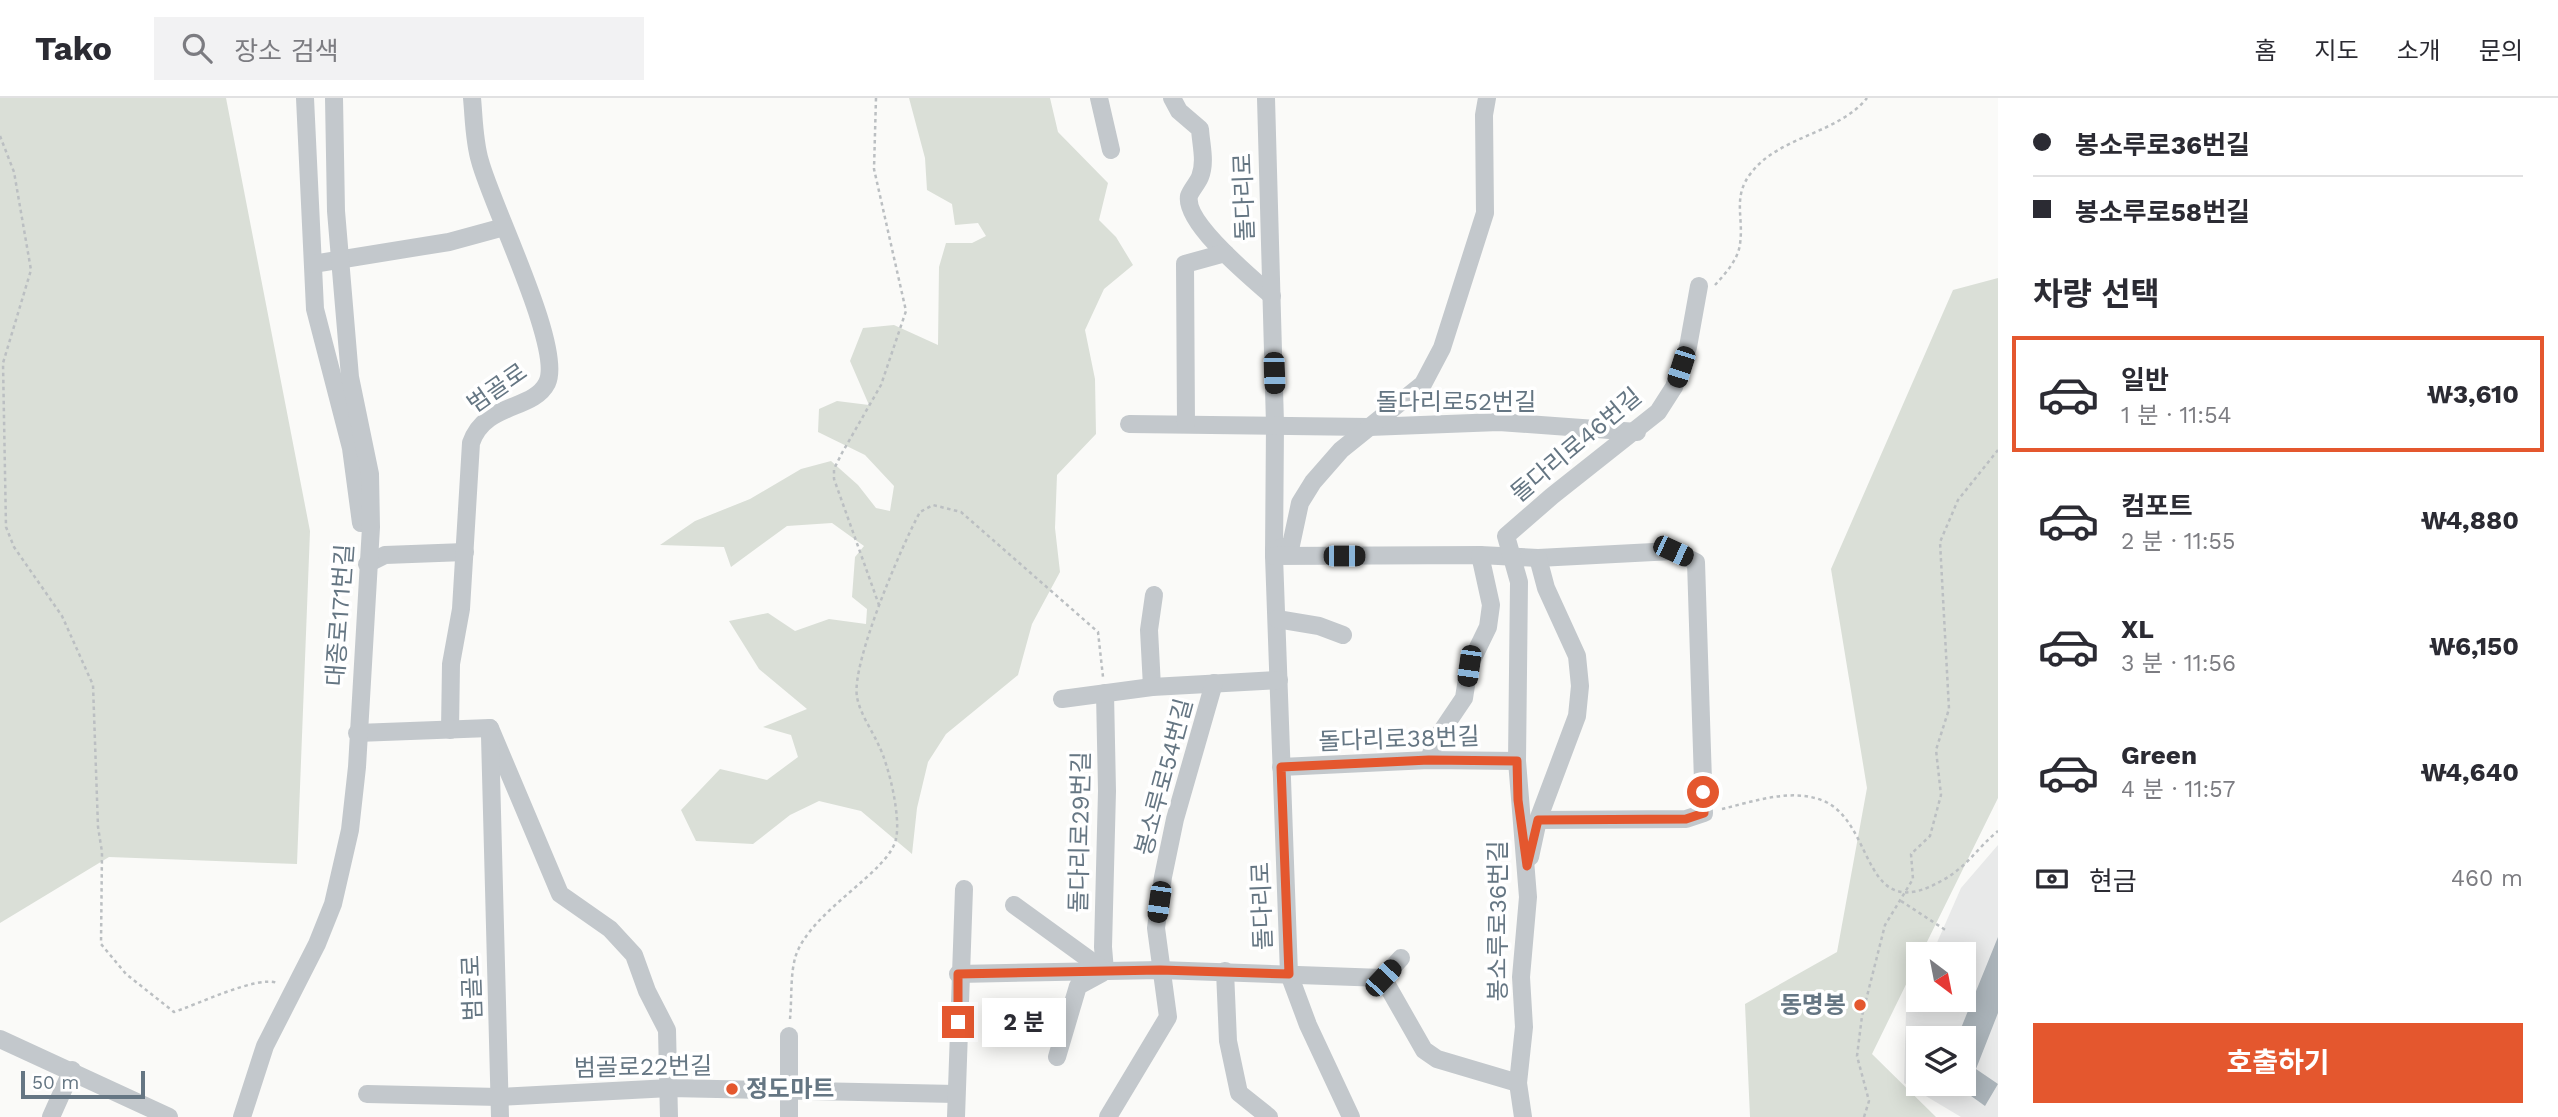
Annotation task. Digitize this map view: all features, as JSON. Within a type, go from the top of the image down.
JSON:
[{"type":"street","points":[[305,98],[315,309],[351,448],[368,564],[385,555],[465,552]]},
{"type":"street","name":"대종로171번길","points":[[242,1117],[265,1046],[317,944],[333,904],[350,830],[357,767],[370,474],[350,377],[340,260],[334,98]]},
{"type":"street","name":"범골로","points":[[450,730],[451,664],[461,609],[471,443],[476,429],[486,419],[538,393],[547,383],[549,371],[549,357],[537,312],[480,162],[472,98]]},
{"type":"street","points":[[1099,98],[1111,150]]},
{"type":"street","name":"돌다리로","points":[[1172,98],[1179,111],[1200,128],[1203,167],[1189,196],[1190,207],[1197,220],[1225,253],[1272,296]]},
{"type":"street","name":"돌다리로","points":[[1266,98],[1275,424],[1274,553],[1289,974],[1308,1025],[1351,1117]]},
{"type":"street","points":[[1274,553],[1291,545],[1300,503],[1313,482],[1341,450],[1423,384],[1442,348],[1485,212],[1484,115],[1487,98]]},
{"type":"street","points":[[313,264],[449,242],[504,227]]},
{"type":"street","name":"돌다리로","points":[[1186,424],[1185,264],[1225,253]]},
{"type":"street","name":"돌다리로46번길","points":[[1512,557],[1506,536],[1552,496],[1637,432],[1658,412],[1674,387],[1688,346],[1698,293]]},
{"type":"street","name":"돌다리로52번길","points":[[1275,424],[1369,427],[1499,422],[1637,432]]},
{"type":"street","points":[[1129,424],[1275,424]]},
{"type":"street","points":[[1274,553],[1538,558],[1673,551],[1696,562],[1704,813]]},
{"type":"street","points":[[1429,760],[1435,741],[1464,698],[1469,666],[1488,627],[1491,605],[1480,555]]},
{"type":"street","name":"봉소루로36번길","points":[[1512,557],[1519,583],[1518,800],[1527,866],[1521,977],[1524,1027],[1518,1083],[1523,1117]]},
{"type":"street","name":"봉소루로36번길","points":[[1538,558],[1550,598],[1577,656],[1580,686],[1577,716],[1538,820],[1686,819],[1704,813]]},
{"type":"street","points":[[1152,687],[1149,630],[1154,595]]},
{"type":"street","points":[[1277,619],[1319,626],[1343,635]]},
{"type":"street","points":[[1062,699],[1152,687],[1279,680]]},
{"type":"street","name":"봉소루로54번길","points":[[1108,1117],[1168,1017],[1156,928],[1163,877],[1175,819],[1214,683]]},
{"type":"street","name":"돌다리로29번길","points":[[1105,693],[1107,791],[1102,947],[1105,971]]},
{"type":"street","points":[[357,733],[489,728],[560,894],[610,929],[634,955],[667,1030],[669,1117]]},
{"type":"street","name":"범골로","points":[[489,728],[500,1117]]},
{"type":"street","name":"돌다리로38번길","points":[[1281,767],[1429,760],[1517,761]]},
{"type":"street","points":[[1527,866],[1538,820]]},
{"type":"street","points":[[956,1117],[958,974],[964,889]]},
{"type":"street","points":[[1014,905],[1105,971]]},
{"type":"street","points":[[1383,978],[1401,958]]},
{"type":"street","points":[[958,974],[1160,970],[1383,978]]},
{"type":"street","points":[[1057,1057],[1077,986],[1105,971]]},
{"type":"street","points":[[1225,971],[1228,1041],[1239,1093],[1269,1117]]},
{"type":"street","points":[[1383,978],[1424,1050],[1437,1059],[1518,1083]]},
{"type":"street","points":[[789,1036],[789,1117]]},
{"type":"street","points":[[0,1039],[169,1117]]},
{"type":"street","points":[[51,1117],[72,1070]]},
{"type":"street","name":"범골로22번길","points":[[367,1094],[499,1097],[670,1088],[956,1094]]},
{"type":"path","points":[[876,98],[874,169],[906,311],[881,385],[834,469],[834,479],[879,605]]},
{"type":"path","points":[[1698,293],[1716,285],[1730,269],[1740,245],[1740,191],[1752,171],[1797,141],[1841,118],[1867,98]]},
{"type":"path","points":[[0,136],[14,172],[31,270],[3,363],[6,527],[14,547],[62,616],[93,685],[98,827],[102,852],[102,944],[126,974],[174,1012],[270,980],[292,990]]},
{"type":"path","points":[[1864,1117],[1869,1101],[1857,1055],[1862,1016],[1878,947],[1893,910],[1908,892],[1913,879],[1911,854],[1930,836],[1941,795],[1936,750],[1949,709],[1940,542],[1967,486],[1998,450]]},
{"type":"path","points":[[789,1036],[796,956],[814,925],[888,856],[896,840],[896,819],[886,762],[857,697],[879,605],[920,512],[933,505],[952,507],[973,521],[1098,632],[1105,693]]},
{"type":"path","points":[[1704,813],[1797,794],[1827,803],[1853,830],[1879,881],[1893,891],[1908,892],[1942,881],[1974,858],[1998,831]]},
{"type":"path","points":[[1901,901],[1947,931]]},
{"type":"shaded area","points":[[0,98],[226,98],[310,531],[297,864],[109,857],[0,923]]},
{"type":"shaded area","points":[[909,98],[1050,98],[1058,132],[1108,183],[1099,220],[1116,237],[1133,265],[1104,289],[1085,330],[1095,379],[1096,434],[1057,475],[1055,528],[1060,572],[1032,624],[1018,675],[946,734],[928,762],[917,808],[912,854],[861,811],[819,801],[790,815],[753,844],[696,841],[681,810],[720,769],[767,780],[798,757],[791,735],[763,727],[807,709],[759,669],[729,621],[768,613],[795,631],[829,619],[866,624],[867,609],[852,597],[855,557],[864,546],[832,523],[787,526],[731,567],[724,547],[660,545],[695,521],[750,499],[801,469],[831,461],[858,485],[876,508],[890,511],[894,486],[865,455],[818,432],[819,409],[837,401],[869,405],[850,361],[863,328],[894,325],[938,345],[939,267],[946,243],[972,243],[986,236],[978,223],[955,225],[952,204],[927,190],[925,158]]},
{"type":"shaded area","points":[[1998,278],[1998,798],[1927,942],[1906,942],[1906,985],[1872,1054],[1906,1087],[1906,1096],[1915,1096],[1936,1117],[1750,1117],[1745,1004],[1837,952],[1867,788],[1831,569],[1953,290]]},
{"type":"shaded area","points":[[1998,845],[1998,1117],[1961,1117],[1926,1096],[1976,1096],[1976,1026],[1906,1026],[1906,1084],[1904,1083],[1906,1012],[1976,1012],[1976,942],[1937,942],[1961,888]]},
{"type":"building","points":[[1998,937],[1998,1013],[1976,1069],[1976,1026],[1962,1026],[1968,1012],[1976,1012],[1976,991]]},
{"type":"building","points":[[1976,1069],[1998,1084],[1985,1106],[1971,1096],[1976,1096]]},
{"type":"place","name":"동명봉","points":[[1860,1005]]},
{"type":"place","name":"정도마트","points":[[732,1089]]},
{"type":"route","points":[[958,1022],[958,974],[1160,970],[1289,974],[1281,767],[1429,760],[1517,761],[1518,800],[1527,866],[1538,820],[1686,819],[1704,813],[1703,792]]}]
